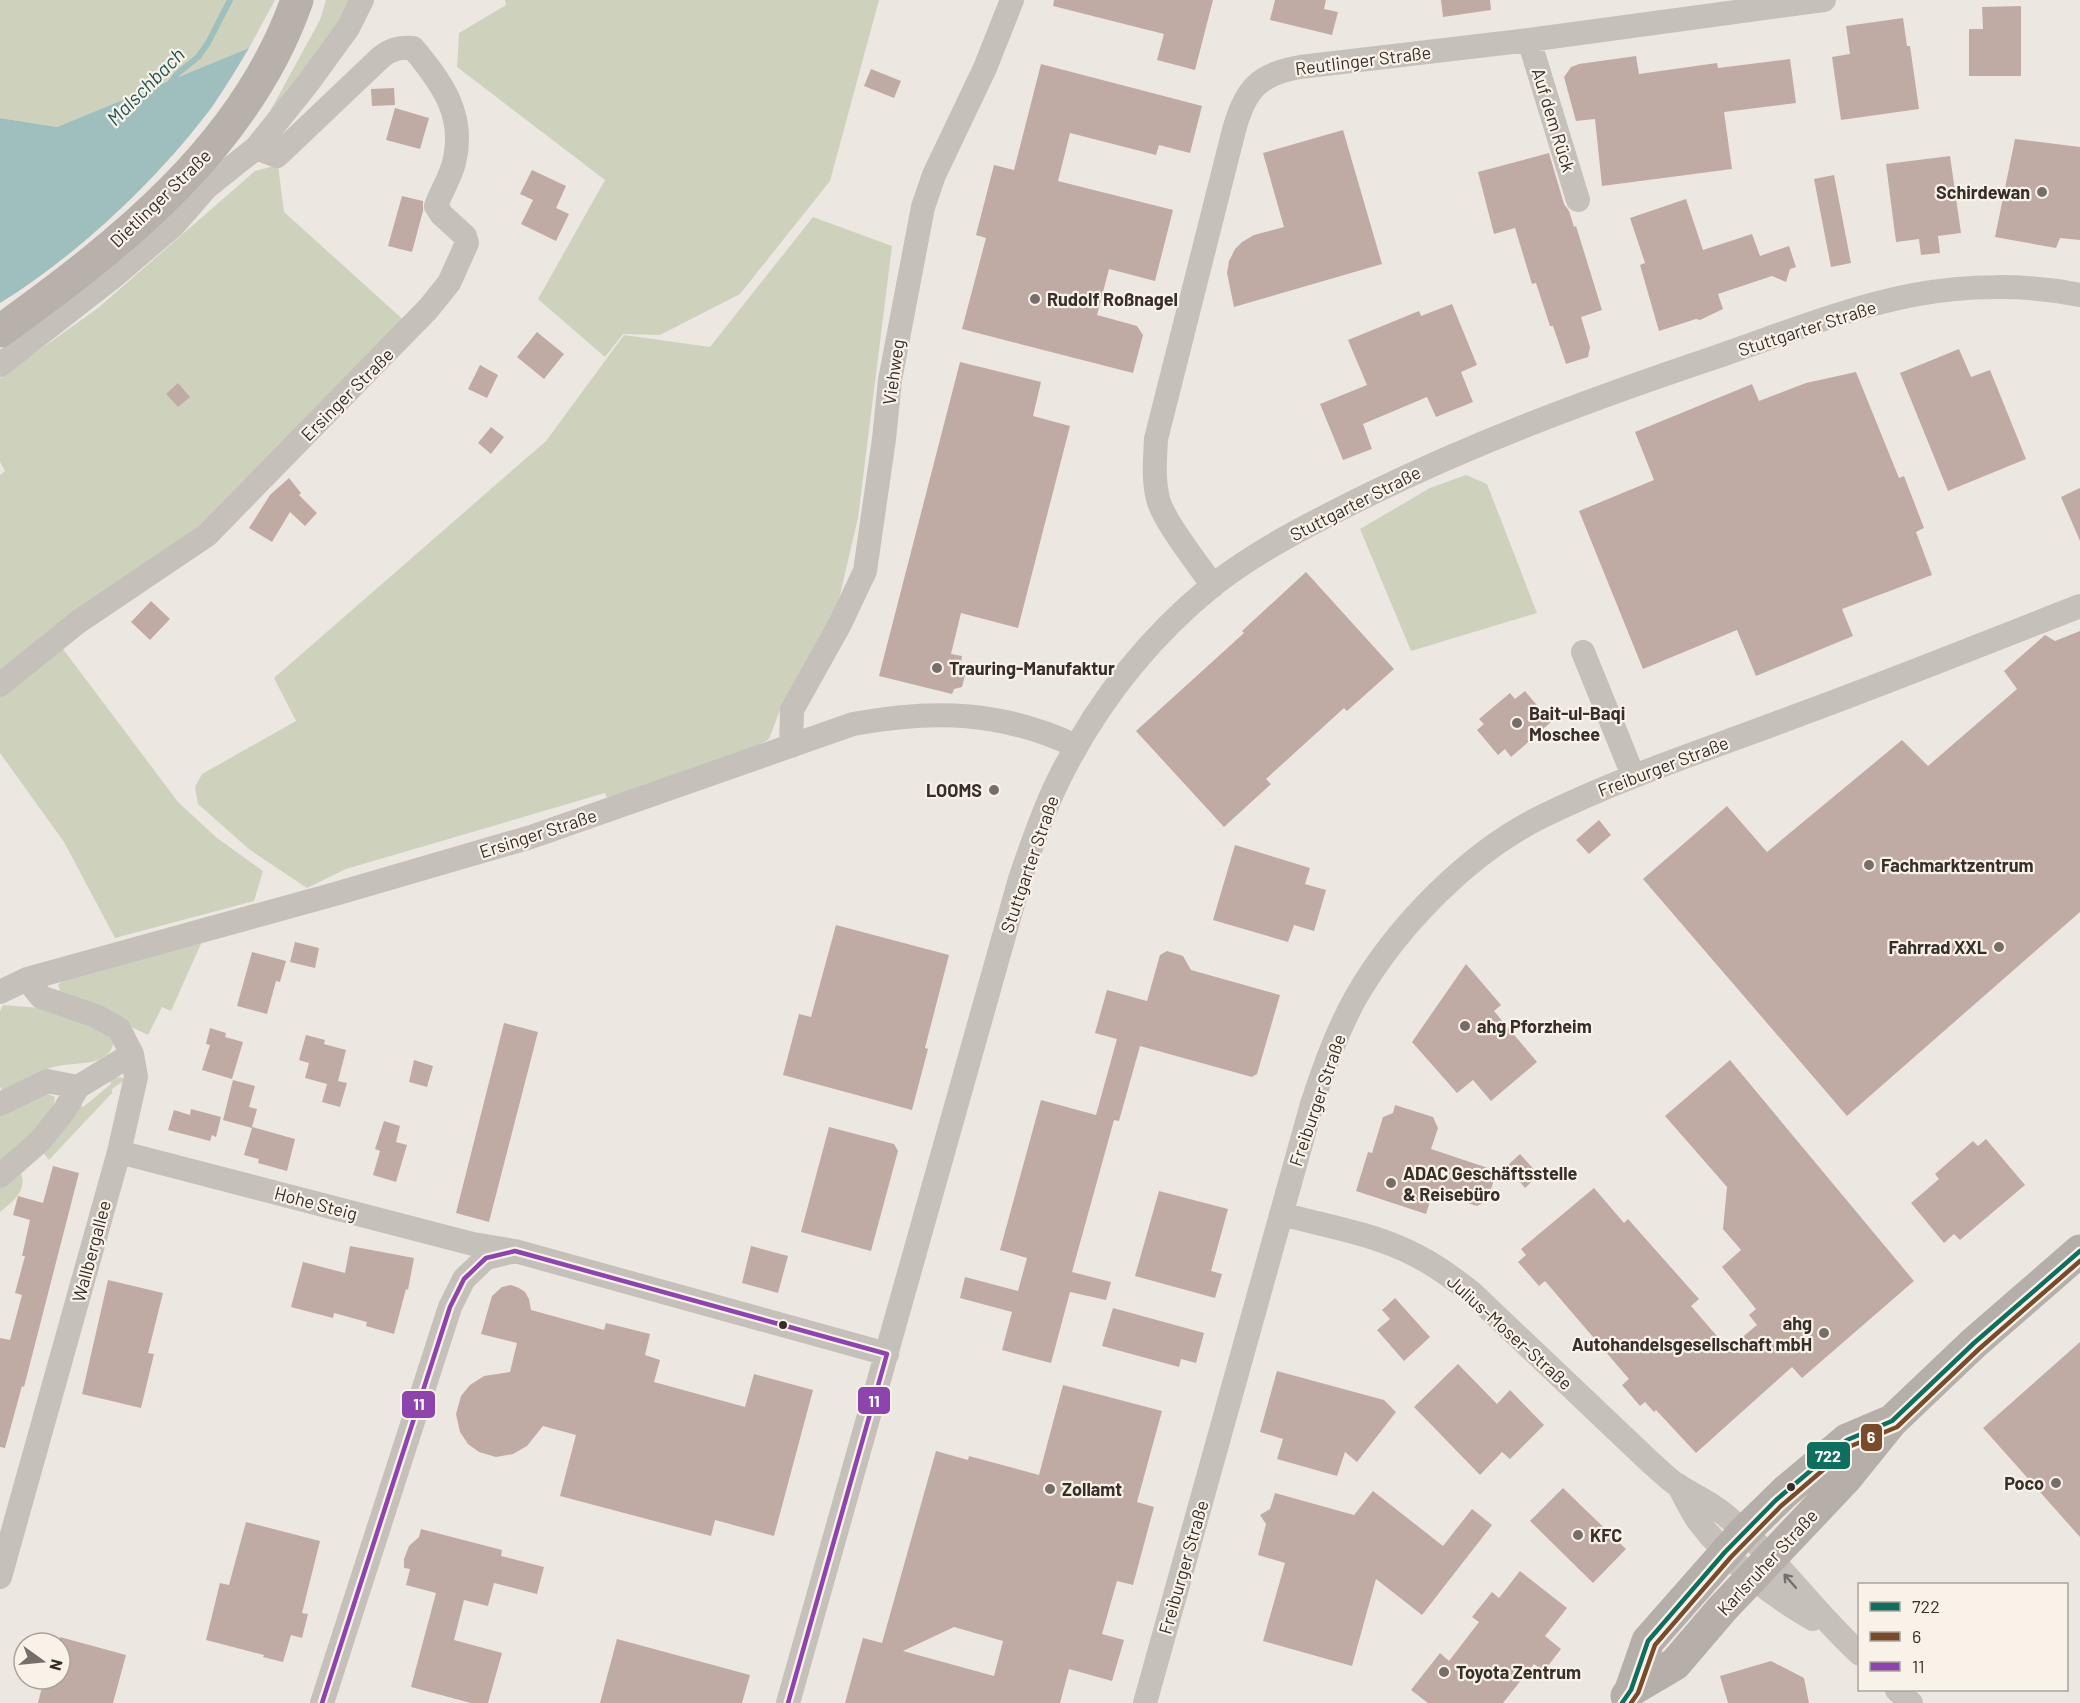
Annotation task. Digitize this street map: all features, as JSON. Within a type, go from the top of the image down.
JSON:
[{"type":"main road","name":"Dietlinger Straße","points":[[0,331],[100,255],[147,216],[185,178],[241,110],[266,70],[290,22],[297,0]]},
{"type":"main road","name":"Karlsruher Straße","points":[[1627,1696],[1675,1664],[1761,1567],[1846,1478],[1892,1421],[1974,1343],[2080,1251]]},
{"type":"main road","name":"Karlsruher Straße","points":[[1627,1696],[1648,1641],[1735,1542],[1786,1491],[1847,1440],[1892,1421]]},
{"type":"street","name":"Dietlinger Straße","points":[[0,365],[113,277],[165,233],[207,187],[256,148],[348,28],[362,0]]},
{"type":"street","name":"Viehweg","points":[[791,746],[792,710],[840,624],[865,571],[890,380],[923,207],[934,175],[985,68],[1012,0]]},
{"type":"street","name":"Reutlinger Straße","points":[[1213,586],[1158,501],[1154,470],[1156,439],[1240,107],[1252,88],[1262,80],[1287,70],[1824,0]]},
{"type":"street","name":"Auf dem Rück","points":[[1529,40],[1578,200]]},
{"type":"street","name":"Ersinger Straße","points":[[0,685],[78,622],[207,535],[428,309],[449,283],[465,251],[465,236],[442,215],[436,206],[453,165],[459,133],[454,109],[431,69],[413,48],[400,47],[380,58],[277,156],[256,148]]},
{"type":"street","name":"Stuttgarter Straße","points":[[788,1703],[1020,879],[1052,795],[1076,746],[1116,684],[1137,660],[1178,617],[1213,586],[1256,556],[1308,525],[1419,470],[1571,408],[1829,319],[1911,296],[1946,290],[2035,289],[2080,295]]},
{"type":"street","name":"Freiburger Straße","points":[[1145,1703],[1312,1104],[1336,1039],[1356,998],[1407,927],[1455,878],[1482,855],[1542,816],[1633,775],[1793,718],[2080,606]]},
{"type":"street","points":[[1583,652],[1633,775]]},
{"type":"street","name":"Ersinger Straße","points":[[0,992],[27,979],[531,837],[853,724],[885,718],[933,714],[967,715],[1000,720],[1051,734],[1076,746]]},
{"type":"street","name":"Wallbergallee","points":[[0,1577],[119,1152],[136,1077],[132,1054],[119,1029],[96,1016],[41,997],[27,979]]},
{"type":"street","points":[[0,1176],[40,1141],[64,1111],[78,1087],[132,1054]]},
{"type":"street","points":[[0,1104],[47,1081],[78,1087]]},
{"type":"street","name":"Hohe Steig","points":[[119,1152],[473,1244],[515,1251],[886,1354]]},
{"type":"street","name":"Julius-Moser-Straße","points":[[1281,1214],[1386,1243],[1417,1256],[1471,1292],[1649,1461],[1678,1485],[1698,1521],[1735,1542],[1810,1618],[1835,1631],[1858,1652]]},
{"type":"street","points":[[322,1703],[450,1307],[464,1279],[486,1258],[515,1251]]},
{"type":"street","points":[[1898,1691],[1911,1703]]},
{"type":"green space","points":[[0,0],[275,0],[249,48],[57,127],[0,118]]},
{"type":"green space","points":[[326,0],[350,0],[341,24],[273,117],[269,113],[320,20]]},
{"type":"green space","points":[[505,0],[879,0],[830,181],[740,294],[660,335],[623,334],[605,357],[538,299],[605,180],[457,67],[459,33],[506,5]]},
{"type":"green space","points":[[278,165],[284,212],[408,324],[201,532],[0,679],[0,475],[5,471],[0,462],[0,378],[98,308],[255,171]]},
{"type":"green space","points":[[813,217],[892,246],[858,518],[832,629],[782,705],[769,739],[753,748],[608,800],[605,793],[346,869],[307,888],[250,850],[198,804],[195,787],[202,774],[296,721],[274,678],[546,441],[624,335],[710,347]]},
{"type":"green space","points":[[1466,475],[1487,484],[1537,613],[1411,651],[1360,529],[1430,488]]},
{"type":"green space","points":[[60,645],[178,802],[217,838],[263,871],[254,901],[115,938],[64,842],[0,753],[0,694]]},
{"type":"green space","points":[[204,937],[171,1011],[162,1007],[148,1035],[61,993],[58,985],[67,976]]},
{"type":"green space","points":[[3,1005],[41,1008],[91,1023],[114,1041],[111,1050],[98,1060],[44,1070],[5,1094],[0,1087],[0,1011]]},
{"type":"green space","points":[[121,1077],[125,1080],[112,1089],[112,1093],[49,1160],[41,1150],[79,1104],[83,1107],[111,1084],[110,1081]]},
{"type":"green space","points":[[43,1092],[55,1097],[52,1116],[0,1172],[0,1111]]},
{"type":"green space","points":[[20,1171],[21,1189],[0,1212],[0,1187]]},
{"type":"water","points":[[249,48],[212,107],[167,162],[87,239],[29,284],[0,303],[0,118],[57,127]]},
{"type":"building","points":[[1054,0],[1213,0],[1195,70],[1157,60],[1164,34],[1053,6]]},
{"type":"building","points":[[1275,0],[1326,0],[1324,9],[1338,12],[1332,35],[1270,20]]},
{"type":"building","points":[[1441,0],[1490,0],[1491,10],[1443,17]]},
{"type":"building","points":[[2021,6],[2021,76],[1969,76],[1969,29],[1983,29],[1982,7]]},
{"type":"building","points":[[1903,18],[1907,46],[1910,46],[1919,109],[1841,120],[1832,57],[1850,54],[1846,26]]},
{"type":"building","points":[[1636,56],[1639,74],[1717,63],[1718,68],[1790,59],[1796,103],[1724,112],[1732,169],[1602,186],[1595,119],[1576,121],[1564,77],[1571,67],[1579,64]]},
{"type":"building","points":[[1041,64],[1202,106],[1190,153],[1159,145],[1156,155],[1070,133],[1058,181],[1173,210],[1155,281],[1109,269],[1097,315],[1137,326],[1143,335],[1133,373],[962,329],[986,238],[976,235],[994,165],[1014,170]]},
{"type":"building","points":[[871,69],[901,81],[894,98],[864,86]]},
{"type":"building","points":[[394,88],[395,105],[372,106],[371,89]]},
{"type":"building","points":[[395,108],[429,118],[420,149],[386,140]]},
{"type":"building","points":[[1343,130],[1382,264],[1234,307],[1227,273],[1229,261],[1235,249],[1254,235],[1284,227],[1263,153]]},
{"type":"building","name":"Schirdewan","points":[[2015,139],[2080,147],[2080,240],[2060,238],[2056,248],[1995,237]]},
{"type":"building","points":[[1549,153],[1564,204],[1574,227],[1576,226],[1602,310],[1581,317],[1590,347],[1588,357],[1566,364],[1553,326],[1550,326],[1536,283],[1532,284],[1515,228],[1494,234],[1478,172]]},
{"type":"building","points":[[1950,156],[1961,233],[1938,236],[1940,253],[1921,255],[1919,239],[1896,242],[1886,164]]},
{"type":"building","points":[[532,170],[566,186],[556,208],[569,214],[556,241],[521,224],[533,200],[520,194]]},
{"type":"building","points":[[1834,175],[1851,263],[1831,267],[1814,179]]},
{"type":"building","points":[[402,196],[423,201],[423,211],[412,252],[388,246]]},
{"type":"building","points":[[1686,199],[1703,250],[1752,234],[1760,256],[1789,246],[1796,267],[1790,269],[1786,282],[1772,276],[1718,294],[1723,309],[1700,320],[1696,319],[1659,331],[1640,265],[1645,263],[1630,218]]},
{"type":"building","points":[[1452,304],[1477,365],[1461,372],[1473,402],[1436,417],[1427,397],[1363,424],[1372,449],[1343,460],[1320,404],[1367,385],[1348,340],[1419,311],[1421,316]]},
{"type":"building","points":[[537,332],[564,354],[544,379],[517,357]]},
{"type":"building","points":[[1959,349],[1971,377],[1990,370],[2026,459],[1948,491],[1900,373]]},
{"type":"building","points":[[960,362],[1041,382],[1033,416],[1070,426],[1018,628],[961,613],[951,654],[962,656],[961,662],[967,668],[962,687],[954,689],[952,694],[879,676]]},
{"type":"building","points":[[480,365],[498,375],[487,398],[468,389]]},
{"type":"building","points":[[1856,372],[1899,478],[1904,476],[1924,528],[1916,532],[1932,575],[1842,609],[1853,636],[1756,676],[1737,630],[1643,669],[1579,511],[1654,480],[1635,432],[1752,384],[1759,401],[1806,383]]},
{"type":"building","points":[[178,383],[190,397],[178,407],[166,394]]},
{"type":"building","points":[[491,427],[504,437],[491,454],[478,443]]},
{"type":"building","points":[[289,478],[301,493],[299,495],[317,513],[305,526],[290,512],[272,542],[249,528],[270,495]]},
{"type":"building","points":[[2080,488],[2080,541],[2061,497]]},
{"type":"building","points":[[1306,572],[1394,669],[1347,711],[1344,708],[1266,779],[1271,784],[1224,827],[1136,731],[1244,633],[1242,631]]},
{"type":"building","points":[[151,601],[170,619],[150,640],[131,622]]},
{"type":"building","name":"Fachmarktzentrum","points":[[2080,631],[2080,912],[1847,1116],[1643,879],[1727,806],[1767,852],[1902,740],[1928,766],[2017,689],[2004,671],[2045,635],[2055,641]]},
{"type":"building","name":"Bait-ul-Baqi Moschee","points":[[1525,691],[1551,722],[1511,757],[1505,749],[1498,755],[1477,730],[1484,724],[1479,719],[1510,693],[1515,699]]},
{"type":"building","points":[[1599,820],[1611,835],[1589,854],[1576,840]]},
{"type":"building","points":[[1235,845],[1310,868],[1305,884],[1326,890],[1314,931],[1294,925],[1288,942],[1213,920]]},
{"type":"building","points":[[836,925],[949,955],[912,1110],[783,1075],[799,1014],[811,1017]]},
{"type":"building","points":[[295,942],[319,948],[315,968],[290,962]]},
{"type":"building","points":[[1167,951],[1183,956],[1191,970],[1280,995],[1257,1074],[1252,1077],[1140,1046],[1119,1121],[1114,1120],[1072,1272],[1111,1282],[1106,1300],[1070,1292],[1051,1363],[1002,1350],[1012,1312],[960,1298],[965,1277],[1018,1291],[1027,1258],[1000,1250],[1041,1100],[1096,1115],[1117,1039],[1095,1033],[1107,990],[1147,1001],[1160,955]]},
{"type":"building","points":[[252,952],[286,961],[280,982],[276,981],[267,1014],[237,1006]]},
{"type":"building","name":"ahg Pforzheim","points":[[1466,964],[1501,1005],[1494,1011],[1537,1062],[1491,1101],[1473,1080],[1457,1093],[1412,1042]]},
{"type":"building","points":[[504,1023],[538,1032],[489,1222],[456,1213]]},
{"type":"building","points":[[210,1028],[226,1033],[225,1037],[243,1042],[232,1079],[202,1070],[210,1045],[206,1044]]},
{"type":"building","points":[[306,1035],[325,1040],[324,1044],[346,1050],[338,1081],[347,1083],[340,1107],[322,1102],[327,1084],[305,1078],[309,1063],[299,1060]]},
{"type":"building","points":[[414,1060],[433,1066],[427,1087],[409,1082]]},
{"type":"building","points":[[1730,1060],[1914,1281],[1802,1378],[1792,1367],[1696,1453],[1656,1410],[1654,1412],[1645,1402],[1640,1406],[1622,1385],[1629,1379],[1545,1281],[1539,1286],[1518,1262],[1526,1255],[1521,1249],[1594,1188],[1624,1223],[1628,1219],[1699,1299],[1691,1306],[1728,1349],[1757,1325],[1749,1315],[1756,1309],[1722,1267],[1741,1250],[1723,1229],[1727,1187],[1665,1116]]},
{"type":"building","points":[[233,1080],[255,1086],[249,1107],[257,1109],[252,1127],[295,1139],[287,1171],[258,1163],[259,1159],[244,1155],[252,1128],[223,1120]]},
{"type":"building","points":[[1395,1105],[1433,1117],[1438,1128],[1431,1149],[1497,1171],[1487,1201],[1477,1206],[1433,1192],[1426,1214],[1356,1191],[1368,1152],[1372,1153],[1383,1117],[1393,1113]]},
{"type":"building","points":[[191,1109],[221,1117],[216,1137],[212,1135],[210,1141],[168,1130],[174,1110],[190,1115]]},
{"type":"building","points":[[384,1121],[400,1126],[396,1142],[407,1145],[396,1182],[373,1175],[380,1151],[375,1149]]},
{"type":"building","points":[[829,1127],[894,1144],[898,1151],[871,1251],[801,1232]]},
{"type":"building","points":[[1986,1139],[2025,1185],[1960,1240],[1954,1234],[1944,1243],[1911,1203],[1939,1179],[1935,1174],[1973,1141],[1978,1146]]},
{"type":"building","points":[[1520,1154],[1539,1175],[1525,1188],[1507,1166]]},
{"type":"building","points":[[53,1166],[79,1173],[24,1387],[22,1386],[5,1448],[0,1447],[0,1338],[10,1340],[22,1295],[15,1293],[25,1256],[22,1256],[30,1220],[13,1215],[18,1196],[43,1203]]},
{"type":"building","points":[[1159,1191],[1228,1209],[1211,1271],[1222,1274],[1215,1298],[1135,1276]]},
{"type":"building","points":[[350,1246],[414,1258],[408,1290],[406,1289],[394,1334],[366,1326],[367,1322],[334,1313],[333,1318],[291,1307],[303,1262],[345,1273]]},
{"type":"building","points":[[751,1246],[788,1256],[778,1293],[742,1283]]},
{"type":"building","points":[[108,1280],[163,1293],[148,1353],[154,1354],[141,1408],[82,1394]]},
{"type":"building","points":[[511,1285],[525,1292],[531,1310],[604,1330],[606,1323],[650,1334],[645,1355],[660,1360],[654,1382],[745,1407],[754,1374],[813,1390],[774,1536],[715,1520],[711,1536],[560,1496],[576,1435],[543,1426],[527,1446],[513,1454],[496,1457],[479,1452],[468,1444],[460,1432],[456,1414],[461,1396],[470,1385],[484,1376],[510,1372],[517,1343],[481,1334],[492,1296],[502,1287]]},
{"type":"building","points":[[1395,1298],[1430,1337],[1404,1361],[1377,1330],[1390,1319],[1382,1310]]},
{"type":"building","points":[[1113,1308],[1204,1333],[1196,1363],[1181,1359],[1179,1367],[1102,1346]]},
{"type":"building","name":"Poco","points":[[2080,1342],[2080,1537],[1983,1428]]},
{"type":"building","points":[[1458,1364],[1497,1404],[1510,1390],[1544,1425],[1510,1459],[1502,1452],[1480,1475],[1414,1407]]},
{"type":"building","points":[[1277,1371],[1384,1400],[1396,1412],[1357,1462],[1345,1452],[1337,1476],[1277,1459],[1283,1439],[1260,1432]]},
{"type":"building","points":[[1063,1385],[1162,1411],[1137,1502],[1154,1507],[1133,1585],[1117,1581],[1102,1634],[1124,1640],[1112,1681],[1069,1669],[1060,1703],[845,1703],[863,1638],[882,1643],[936,1451],[968,1460],[969,1456],[1039,1475]],"holes":[[[954,1627],[1003,1641],[994,1676],[903,1651]]]},
{"type":"building","name":"KFC","points":[[1563,1488],[1626,1549],[1593,1583],[1530,1521]]},
{"type":"building","points":[[1373,1491],[1443,1546],[1472,1509],[1492,1525],[1422,1615],[1376,1579],[1352,1666],[1263,1641],[1285,1563],[1258,1555],[1266,1524],[1260,1515],[1270,1509],[1275,1493],[1354,1515]]},
{"type":"building","points":[[246,1522],[320,1541],[302,1613],[308,1614],[302,1638],[291,1635],[283,1662],[206,1640],[220,1583],[229,1585]]},
{"type":"building","points":[[421,1529],[502,1550],[501,1556],[544,1567],[537,1594],[494,1583],[488,1606],[464,1600],[454,1640],[502,1653],[488,1703],[471,1703],[411,1687],[436,1593],[406,1585],[410,1569],[404,1568],[404,1559],[409,1546],[419,1537]]},
{"type":"building","points":[[1520,1571],[1567,1608],[1545,1636],[1561,1649],[1544,1671],[1534,1664],[1503,1703],[1428,1703],[1411,1690],[1440,1653],[1449,1661],[1479,1622],[1472,1617],[1492,1592],[1499,1598]]},
{"type":"building","points":[[617,1639],[750,1675],[742,1703],[600,1703]]},
{"type":"building","points":[[72,1640],[126,1655],[113,1703],[38,1703],[41,1691],[72,1691]]},
{"type":"building","points":[[1771,1661],[1804,1678],[1809,1703],[1728,1703],[1720,1676]]},
{"type":"waterway","name":"Malschbach","points":[[168,86],[177,74],[198,57],[208,43],[230,0]]},
{"type":"transit line","name":"11","points":[[322,1703],[450,1307],[464,1279],[486,1258],[515,1251],[887,1354],[788,1703]]},
{"type":"transit line","name":"722","points":[[1622,1703],[1631,1690],[1648,1641],[1725,1552],[1776,1500],[1847,1440],[1892,1421],[1974,1343],[2080,1251]]},
{"type":"transit line","name":"6","points":[[1631,1703],[1638,1693],[1655,1645],[1731,1557],[1781,1506],[1851,1446],[1897,1427],[1979,1349],[2080,1261]]},
{"type":"place","name":"Schirdewan","points":[[2042,192]]},
{"type":"place","name":"Rudolf Roßnagel","points":[[1035,299]]},
{"type":"place","name":"Trauring-Manufaktur","points":[[937,668]]},
{"type":"place","name":"Bait-ul-Baqi Moschee","points":[[1517,723]]},
{"type":"place","name":"LOOMS","points":[[994,790]]},
{"type":"place","name":"Fachmarktzentrum","points":[[1869,865]]},
{"type":"place","name":"Fahrrad XXL","points":[[1999,947]]},
{"type":"place","name":"ahg Pforzheim","points":[[1465,1026]]},
{"type":"place","name":"ADAC Geschäftsstelle & Reisebüro","points":[[1391,1183]]},
{"type":"place","name":"ahg Autohandelsgesellschaft mbH","points":[[1824,1333]]},
{"type":"place","name":"Poco","points":[[2056,1483]]},
{"type":"place","name":"Zollamt","points":[[1050,1489]]},
{"type":"place","name":"KFC","points":[[1578,1535]]},
{"type":"place","name":"Toyota Zentrum","points":[[1444,1672]]}]
